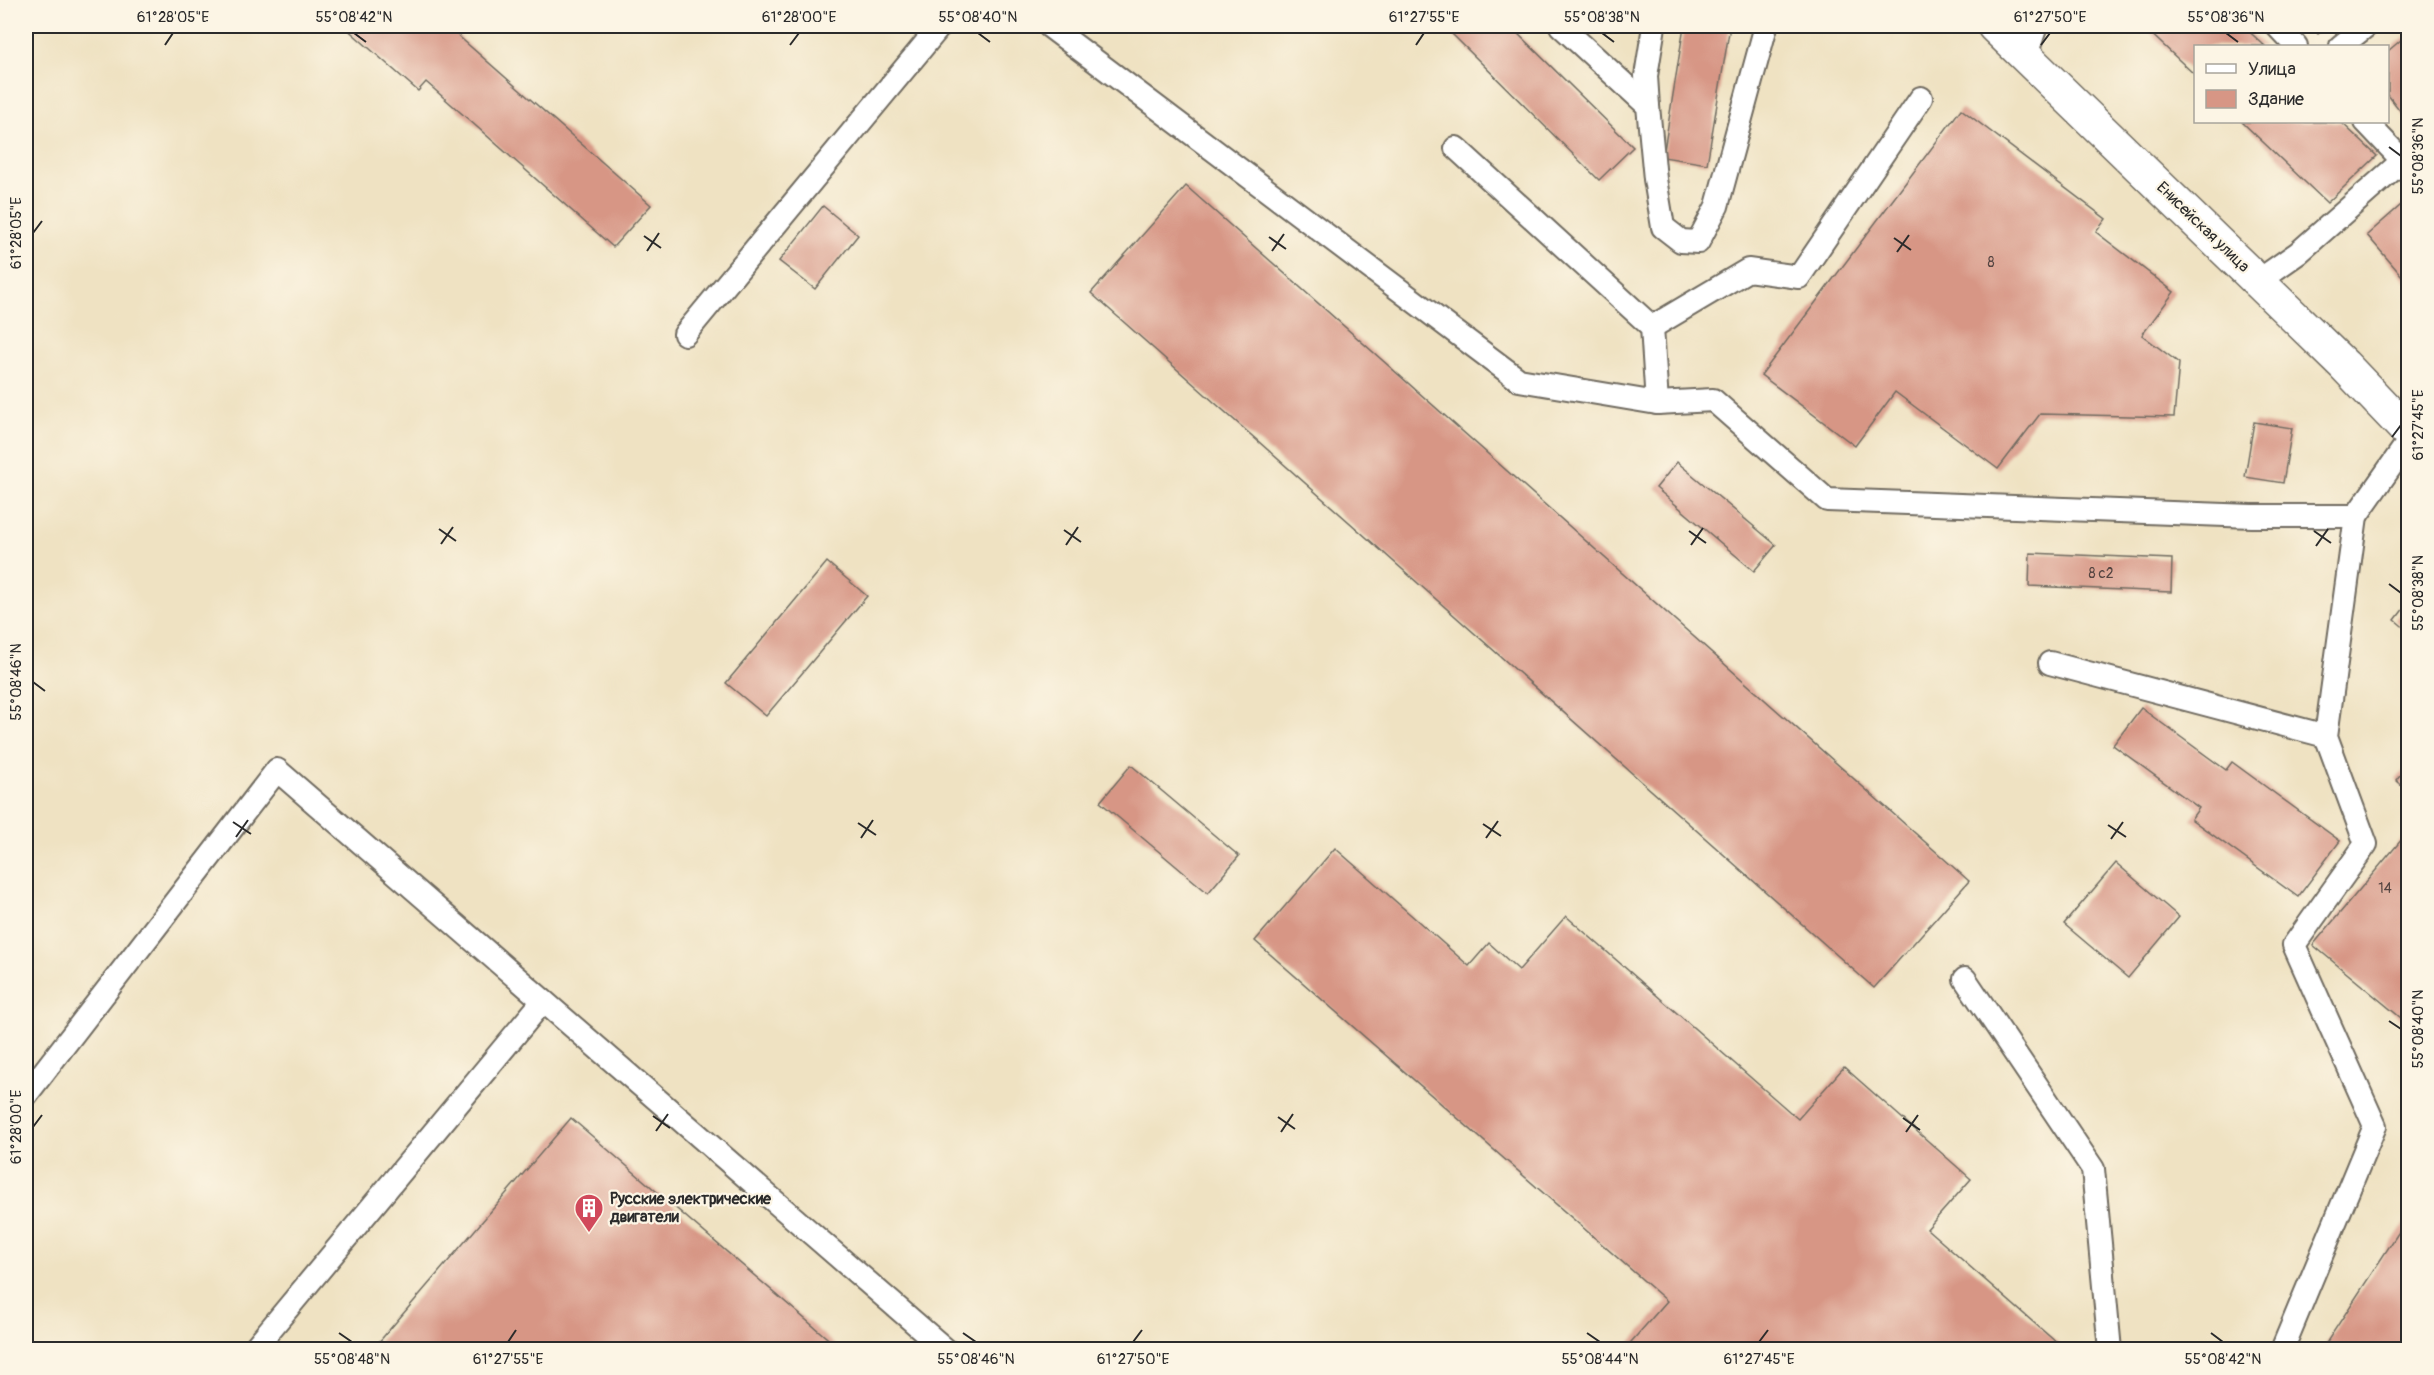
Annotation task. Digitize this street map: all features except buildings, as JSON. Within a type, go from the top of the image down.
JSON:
[{"type":"street","name":"Енисейская улица","points":[[1994,26],[2031,40],[2258,281],[2409,432]]},
{"type":"lane","points":[[685,334],[940,26]]},
{"type":"lane","points":[[1049,26],[1518,380],[1657,403],[1713,400],[1827,500],[2252,516],[2356,516]]},
{"type":"lane","points":[[1561,26],[1648,106]]},
{"type":"lane","points":[[1654,26],[1646,76],[1655,179],[1663,227],[1681,241],[1698,242],[1717,206],[1766,26]]},
{"type":"lane","points":[[2277,26],[2295,45]]},
{"type":"lane","points":[[2342,45],[2367,26]]},
{"type":"lane","points":[[1652,327],[1748,270],[1799,277],[1921,98]]},
{"type":"lane","points":[[2258,281],[2298,253],[2406,159],[2367,123]]},
{"type":"lane","points":[[1456,148],[1652,327],[1657,403]]},
{"type":"lane","points":[[2282,1350],[2375,1126],[2294,945],[2366,844],[2326,736],[2356,516],[2409,442]]},
{"type":"lane","points":[[2050,663],[2326,736]]},
{"type":"lane","points":[[26,1095],[276,770],[946,1350]]},
{"type":"lane","points":[[1965,979],[2094,1169],[2110,1350]]},
{"type":"lane","points":[[253,1350],[543,1001]]},
{"type":"place","name":"Русские электрические двигатели","points":[[589,1234]]}]
